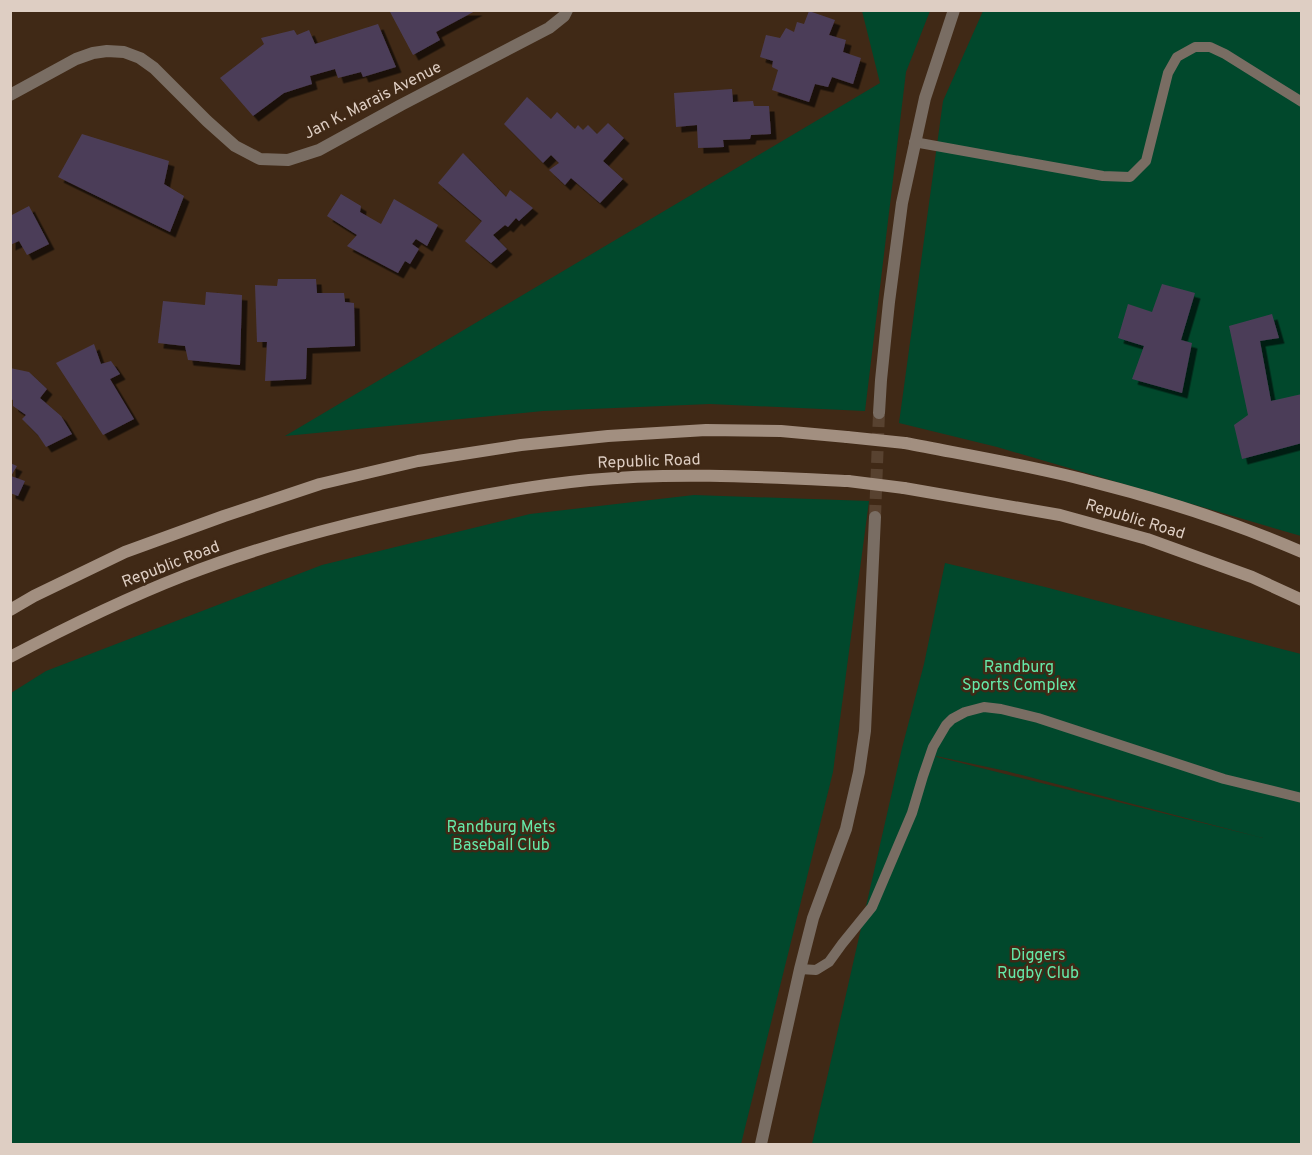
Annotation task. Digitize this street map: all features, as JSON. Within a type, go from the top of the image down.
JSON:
[{"type":"main road","name":"Republic Road","points":[[10,610],[125,552],[320,484],[418,461],[521,445],[608,436],[706,430],[781,431],[905,443],[1010,463],[1088,480],[1163,502],[1214,518],[1302,552]]},
{"type":"main road","name":"Republic Road","points":[[10,657],[115,604],[184,576],[300,536],[345,524],[497,493],[590,480],[677,476],[848,481],[904,488],[1060,515],[1147,538],[1252,578],[1302,600]]},
{"type":"street","name":"Jan K. Marais Avenue","points":[[10,95],[75,59],[107,51],[124,52],[140,58],[154,68],[235,146],[260,159],[288,160],[319,150],[549,28],[564,16],[567,10]]},
{"type":"street","points":[[879,413],[889,302],[902,203],[925,98],[954,10]]},
{"type":"street","points":[[761,1144],[813,918],[846,829],[859,772],[865,731],[875,517]]},
{"type":"lane","points":[[914,142],[1103,176],[1130,177],[1146,161],[1167,73],[1177,57],[1195,47],[1210,46],[1302,102]]},
{"type":"lane","points":[[800,969],[816,970],[829,963],[872,907],[912,813],[933,747],[946,725],[965,712],[984,707],[1038,718],[1224,779],[1302,798]]},
{"type":"green space","points":[[862,11],[930,11],[906,72],[865,411],[710,404],[543,411],[285,436],[880,83]]},
{"type":"green space","points":[[983,11],[1301,11],[1301,536],[997,447],[899,423],[943,101]]},
{"type":"green space","name":"Randburg Mets Baseball Club","points":[[694,495],[869,501],[833,772],[741,1144],[11,1144],[11,693],[46,671],[322,565],[530,514]]},
{"type":"green space","name":"Diggers Rugby Club","points":[[945,563],[1301,654],[1301,1144],[812,1144],[902,748],[924,664]],"holes":[[[936,756],[1006,771],[1263,838]]]},
{"type":"building","points":[[389,10],[477,10],[436,32],[440,40],[413,55]]},
{"type":"building","points":[[809,11],[835,20],[829,35],[846,40],[843,52],[861,58],[853,84],[832,77],[828,87],[815,84],[809,102],[772,90],[778,70],[772,67],[773,61],[760,57],[766,35],[780,38],[786,28],[794,32],[797,22],[804,24]]},
{"type":"building","points":[[378,24],[396,67],[363,77],[361,72],[338,78],[335,69],[310,76],[312,84],[284,93],[253,116],[220,78],[264,44],[261,38],[294,30],[297,35],[309,30],[315,44]]},
{"type":"building","points":[[732,89],[733,102],[753,101],[754,106],[769,106],[771,134],[751,135],[750,139],[723,140],[724,147],[698,148],[697,125],[676,127],[674,93]]},
{"type":"building","points":[[527,97],[551,119],[557,112],[575,129],[578,125],[583,130],[588,125],[597,134],[608,123],[624,138],[603,161],[623,179],[600,203],[571,178],[565,185],[549,170],[559,163],[551,155],[543,163],[504,124]]},
{"type":"building","points":[[82,134],[169,161],[164,184],[184,196],[170,232],[58,177]]},
{"type":"building","points":[[463,153],[506,197],[510,190],[533,208],[519,221],[516,218],[508,227],[505,225],[493,235],[507,249],[491,263],[465,241],[482,221],[438,183]]},
{"type":"building","points":[[341,194],[361,206],[360,212],[381,224],[394,199],[438,225],[427,246],[416,239],[412,244],[419,249],[410,264],[405,261],[398,273],[347,246],[357,235],[327,216]]},
{"type":"building","points":[[29,206],[49,244],[27,255],[19,241],[10,245],[10,216]]},
{"type":"building","points":[[278,279],[316,279],[317,293],[344,293],[345,302],[354,303],[355,346],[307,348],[306,379],[265,381],[267,342],[257,342],[255,285],[277,286]]},
{"type":"building","points":[[1162,284],[1195,293],[1181,340],[1192,343],[1182,393],[1132,379],[1144,346],[1118,338],[1128,304],[1152,312]]},
{"type":"building","points":[[206,292],[242,295],[240,365],[188,360],[185,346],[158,343],[163,301],[205,305]]},
{"type":"building","points":[[1272,314],[1279,338],[1260,341],[1271,401],[1302,394],[1302,443],[1242,459],[1234,425],[1248,415],[1229,326]]},
{"type":"building","points":[[94,344],[101,364],[111,361],[120,374],[110,379],[134,419],[103,435],[56,363]]},
{"type":"building","points":[[10,368],[29,372],[47,389],[40,398],[61,416],[72,434],[46,447],[22,419],[26,415],[13,406],[13,400],[10,399]]},
{"type":"building","points":[[10,463],[17,466],[11,476],[25,481],[18,496],[10,493]]},
{"type":"tunnel","points":[[875,517],[879,413]]},
{"type":"park label","name":"Randburg Sports Complex","points":[[1019,677]]}]
